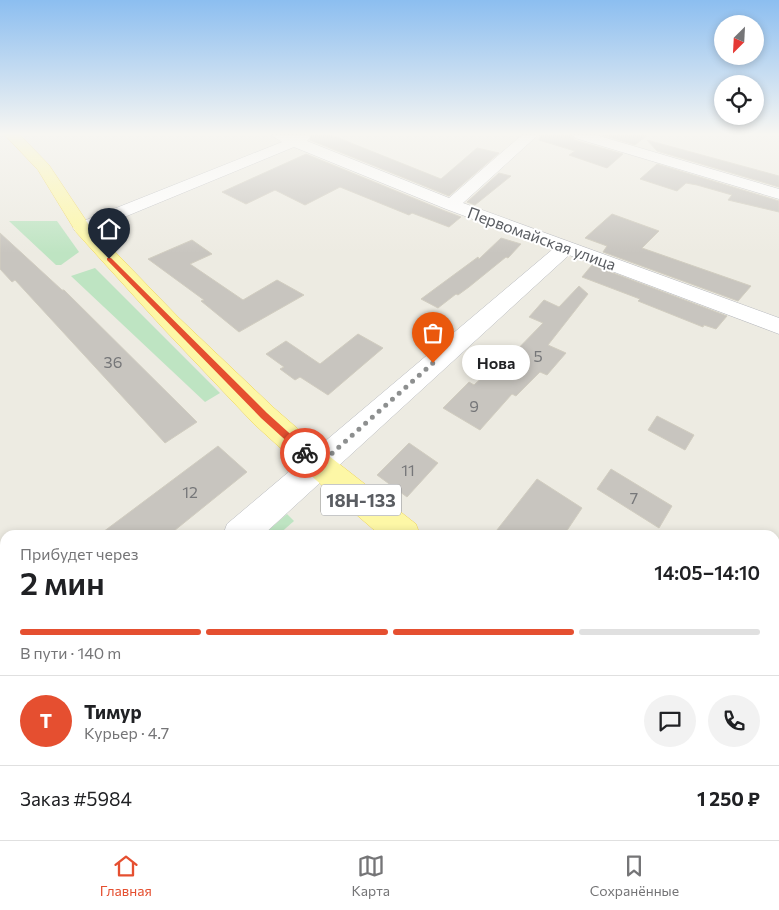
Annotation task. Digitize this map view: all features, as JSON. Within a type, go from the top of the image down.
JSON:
[{"type":"main road","name":"18Н-133","points":[[48,174],[82,228],[109,259],[176,328],[264,416],[319,465],[398,530]]},
{"type":"street","points":[[82,228],[205,174]]},
{"type":"street","name":"Первомайская улица","points":[[375,174],[452,205],[779,326]]},
{"type":"street","points":[[452,205],[485,174]]},
{"type":"street","points":[[712,174],[779,194]]},
{"type":"street","points":[[245,530],[567,247]]},
{"type":"green space","points":[[9,221],[57,221],[79,252],[61,265],[56,265]]},
{"type":"green space","points":[[95,268],[220,393],[205,402],[71,276]]},
{"type":"green space","points":[[287,514],[294,521],[284,530],[269,530]]},
{"type":"building","points":[[261,174],[355,174],[461,217],[449,227],[412,213],[409,215],[340,187],[305,205],[275,190],[246,204],[222,192]]},
{"type":"building","points":[[395,174],[429,174],[441,179],[447,174],[474,174],[449,196]]},
{"type":"building","points":[[498,174],[511,176],[475,205],[467,202]]},
{"type":"building","points":[[645,174],[691,174],[779,201],[779,212],[728,200],[732,195],[697,185],[686,183],[677,191],[640,179]]},
{"type":"building","points":[[736,174],[772,174],[779,176],[779,187]]},
{"type":"building","points":[[612,214],[659,231],[642,248],[751,286],[738,301],[603,252],[607,246],[585,238]]},
{"type":"building","points":[[0,233],[64,290],[197,422],[165,443],[15,280],[12,282],[0,269]]},
{"type":"building","points":[[501,238],[521,244],[508,258],[506,257],[469,287],[438,308],[421,299],[478,257],[479,259]]},
{"type":"building","points":[[192,240],[212,254],[190,264],[243,300],[277,280],[304,295],[239,332],[201,301],[204,300],[148,259]]},
{"type":"building","points":[[592,265],[727,316],[716,329],[704,325],[703,327],[638,301],[640,299],[582,277]]},
{"type":"building","points":[[579,286],[588,294],[548,345],[566,353],[547,375],[540,372],[516,396],[512,394],[480,430],[443,408],[469,382],[474,385],[503,358],[507,360],[543,323],[529,317],[544,300],[559,307]]},
{"type":"building","points":[[358,334],[383,348],[328,395],[300,377],[295,380],[280,369],[284,367],[266,354],[286,341],[320,364]]},
{"type":"building","points":[[657,416],[694,435],[685,450],[648,430]]},
{"type":"building","points":[[409,443],[438,463],[407,497],[377,475]]},
{"type":"building","points":[[218,446],[247,472],[175,530],[106,530]]},
{"type":"building","points":[[611,469],[672,506],[659,528],[597,489]]},
{"type":"building","points":[[537,479],[582,508],[567,530],[497,530]]},
{"type":"way so far","points":[[305,453],[319,465],[433,363]]},
{"type":"place","name":"Нова","points":[[433,363]]},
{"type":"route","points":[[109,259],[264,416],[305,453]]}]
